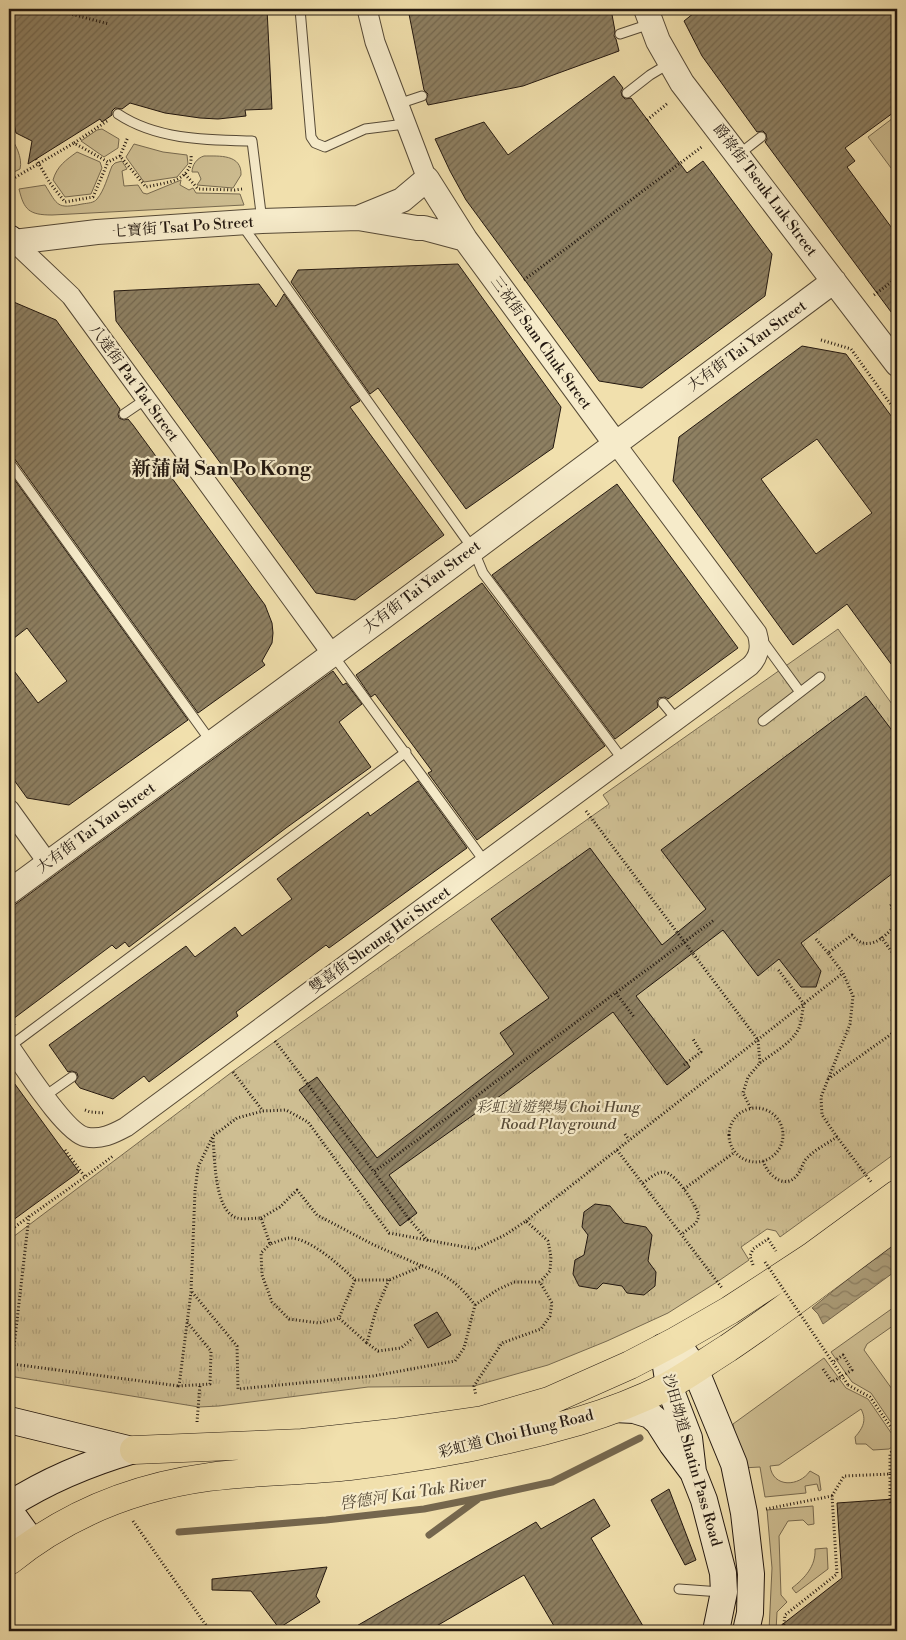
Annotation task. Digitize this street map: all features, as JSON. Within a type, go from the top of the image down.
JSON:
[{"type":"main road","name":"彩虹道 Choi Hung Road","points":[[9,1505],[52,1480],[89,1464],[134,1450],[302,1443],[412,1431],[483,1420],[549,1401],[630,1365],[670,1344],[770,1285],[897,1194]]},
{"type":"main road","name":"彩虹道 Choi Hung Road","points":[[9,1561],[32,1542],[93,1508],[162,1485],[209,1477],[369,1464],[468,1449],[539,1432],[643,1398],[669,1386],[760,1326],[897,1224]]},
{"type":"main road","name":"沙田坳道 Shatin Pass Road","points":[[670,1344],[695,1369],[734,1464],[744,1513],[752,1574],[750,1613],[746,1631]]},
{"type":"main road","name":"沙田坳道 Shatin Pass Road","points":[[670,1344],[669,1386],[689,1438],[693,1472],[704,1500],[724,1573],[724,1592],[716,1631]]},
{"type":"main road","points":[[614,1409],[634,1410],[650,1415],[658,1422],[693,1472]]},
{"type":"main road","name":"彩虹道 Choi Hung Road","points":[[9,1420],[134,1450]]},
{"type":"main road","points":[[9,1510],[32,1542]]},
{"type":"street","name":"三祝街 Sam Chuk Street","points":[[367,9],[375,42],[427,179],[465,239],[757,633],[760,642],[760,652]]},
{"type":"street","name":"爵祿街 Tseuk Luk Street","points":[[648,16],[670,63],[682,83],[897,364]]},
{"type":"street","name":"七寶街 Tsat Po Street","points":[[358,218],[402,200],[427,179]]},
{"type":"street","name":"七寶街 Tsat Po Street","points":[[10,241],[97,232],[251,222],[358,218],[424,228],[465,239]]},
{"type":"street","name":"八達街 Pat Tat Street","points":[[10,241],[71,296],[332,654]]},
{"type":"street","name":"大有街 Tai Yau Street","points":[[9,892],[834,281]]},
{"type":"street","name":"雙喜街 Sheung Hei Street","points":[[14,1043],[52,1091],[68,1125],[85,1137],[102,1138],[114,1134],[750,666],[760,652]]},
{"type":"street","points":[[9,809],[48,863]]},
{"type":"lane","points":[[300,9],[311,137],[315,142],[326,147],[365,129],[405,124]]},
{"type":"lane","points":[[620,34],[648,16]]},
{"type":"lane","points":[[627,93],[650,75],[670,63]]},
{"type":"lane","points":[[398,104],[422,96]]},
{"type":"lane","points":[[118,114],[133,124],[160,133],[190,138],[252,141],[258,186],[251,222],[473,549],[484,573],[623,760]]},
{"type":"lane","points":[[738,155],[761,137]]},
{"type":"lane","points":[[124,414],[146,399]]},
{"type":"lane","points":[[9,462],[212,743]]},
{"type":"lane","points":[[757,633],[800,692]]},
{"type":"lane","points":[[332,654],[406,752],[485,862]]},
{"type":"lane","points":[[763,721],[820,677]]},
{"type":"lane","points":[[663,703],[677,720]]},
{"type":"lane","points":[[14,1043],[406,752]]},
{"type":"lane","points":[[52,1091],[72,1077]]},
{"type":"lane","points":[[679,1589],[724,1592]]},
{"type":"path","points":[[52,9],[109,24]]},
{"type":"path","points":[[648,120],[669,102]]},
{"type":"path","points":[[9,181],[74,143],[118,114]]},
{"type":"path","points":[[36,159],[50,183],[65,202],[93,197],[108,162],[120,156],[133,124]]},
{"type":"path","points":[[120,156],[146,187],[177,179],[185,174],[192,164],[190,138]]},
{"type":"path","points":[[74,143],[108,162]]},
{"type":"path","points":[[521,282],[703,146]]},
{"type":"path","points":[[185,174],[198,189],[235,190],[258,186]]},
{"type":"path","points":[[874,295],[897,278]]},
{"type":"path","points":[[821,340],[851,349],[897,413]]},
{"type":"path","points":[[585,811],[758,1040],[760,1063]]},
{"type":"path","points":[[828,953],[852,935],[857,942],[862,944],[873,943],[881,937],[894,925],[895,914],[890,906],[897,901]]},
{"type":"path","points":[[374,1172],[714,920]]},
{"type":"path","points":[[881,937],[897,959]]},
{"type":"path","points":[[816,939],[843,973],[853,996],[850,1024],[821,1097],[822,1115],[872,1183]]},
{"type":"path","points":[[751,1109],[743,1093],[748,1077],[760,1063],[794,1037],[799,1026],[804,1004],[777,968]]},
{"type":"path","points":[[179,1386],[191,1292],[194,1191],[198,1167],[213,1136],[237,1118],[263,1111],[286,1110],[308,1122],[389,1233],[429,1242],[476,1249],[505,1235],[526,1221],[843,973]]},
{"type":"path","points":[[616,993],[634,1017]]},
{"type":"path","points":[[827,1080],[897,1029],[892,1011],[897,993]]},
{"type":"path","points":[[9,1016],[14,1043]]},
{"type":"path","points":[[684,1065],[701,1052],[693,1039]]},
{"type":"path","points":[[274,1040],[409,1219],[429,1242]]},
{"type":"path","points":[[232,1072],[263,1111]]},
{"type":"path","points":[[52,1091],[90,1112],[110,1113]]},
{"type":"path","points":[[751,1109],[760,1109],[774,1115],[782,1127],[783,1139],[779,1150],[772,1157],[763,1161],[750,1162],[735,1152],[729,1141],[729,1130],[733,1120],[742,1112],[751,1109]]},
{"type":"path","points":[[625,1134],[629,1140]]},
{"type":"path","points":[[213,1136],[219,1191],[224,1208],[237,1218],[262,1218],[280,1207],[297,1190],[317,1215],[374,1245],[444,1274],[461,1288],[475,1305]]},
{"type":"path","points":[[763,1161],[771,1176],[780,1181],[790,1180],[797,1176],[806,1158],[837,1137]]},
{"type":"path","points":[[617,1150],[723,1291]]},
{"type":"path","points":[[684,1189],[735,1152]]},
{"type":"path","points":[[643,1183],[657,1173],[664,1172],[672,1174],[684,1189],[698,1209],[699,1216],[696,1223],[682,1234]]},
{"type":"path","points":[[9,1231],[85,1177]]},
{"type":"path","points":[[30,1216],[12,1364],[179,1386],[210,1384],[211,1351],[187,1322]]},
{"type":"path","points":[[262,1218],[270,1244]]},
{"type":"path","points":[[191,1292],[237,1346],[238,1389],[373,1376],[455,1361],[464,1348],[475,1305],[497,1290],[514,1282],[540,1282],[550,1271],[551,1256],[548,1241],[526,1221]]},
{"type":"path","points":[[339,1318],[319,1323],[289,1319],[272,1302],[262,1275],[261,1253],[270,1244],[290,1238],[311,1245],[342,1267],[355,1280],[389,1280],[423,1266]]},
{"type":"path","points":[[755,1270],[750,1256],[753,1249],[768,1239],[778,1253],[765,1262],[848,1385],[870,1397],[897,1436]]},
{"type":"path","points":[[339,1318],[355,1280]]},
{"type":"path","points":[[367,1343],[376,1310],[389,1280]]},
{"type":"path","points":[[477,1399],[474,1386],[502,1343],[541,1329],[550,1316],[552,1303],[540,1282]]},
{"type":"path","points":[[339,1318],[378,1351],[401,1348],[413,1338]]},
{"type":"path","points":[[823,1369],[832,1382],[852,1370],[843,1355],[833,1362]]},
{"type":"path","points":[[196,1427],[200,1386]]},
{"type":"path","points":[[897,1448],[890,1453],[890,1501],[897,1514]]},
{"type":"path","points":[[783,1631],[785,1615],[836,1574],[832,1496],[844,1476],[890,1474]]},
{"type":"path","points":[[760,1510],[832,1496]]},
{"type":"path","points":[[133,1521],[210,1631]]},
{"type":"path","points":[[9,1594],[13,1597]]},
{"type":"green space","points":[[897,115],[897,176],[868,137]]},
{"type":"green space","points":[[102,129],[119,139],[118,148],[104,157],[81,141],[97,130]]},
{"type":"green space","points":[[9,135],[16,146],[21,165],[20,169],[14,172],[9,151]]},
{"type":"green space","points":[[134,144],[163,152],[187,155],[188,164],[177,177],[144,182],[126,157]]},
{"type":"green space","points":[[77,152],[100,162],[102,168],[91,194],[65,197],[53,180],[59,167]]},
{"type":"green space","points":[[204,156],[228,158],[238,163],[241,175],[233,188],[197,185],[201,179],[198,172],[192,172],[192,169],[197,160]]},
{"type":"green space","points":[[122,161],[127,169],[122,171],[124,186],[138,185],[143,193],[147,194],[181,180],[180,185],[189,190],[193,188],[196,193],[240,194],[244,205],[52,215],[33,212],[23,202],[19,189],[45,185],[56,202],[63,206],[93,202],[102,192],[112,166]]},
{"type":"green space","name":"彩虹道遊樂場 Choi Hung Road Playground","points":[[838,629],[897,711],[897,1152],[780,1237],[776,1231],[767,1229],[741,1247],[749,1260],[668,1313],[548,1365],[474,1386],[368,1387],[199,1407],[9,1376],[9,1240],[232,1072],[609,804],[603,795]]},
{"type":"green space","points":[[897,1305],[897,1323],[867,1344],[864,1350],[892,1389],[897,1389],[897,1424],[890,1421],[871,1393],[852,1382],[831,1352]]},
{"type":"green space","points":[[824,1358],[846,1388],[868,1399],[896,1440],[895,1445],[889,1449],[873,1450],[866,1444],[856,1444],[855,1437],[862,1427],[864,1420],[861,1409],[779,1465],[770,1466],[776,1478],[787,1483],[800,1480],[810,1471],[819,1476],[821,1490],[819,1491],[817,1484],[805,1486],[806,1493],[765,1497],[760,1467],[742,1468],[733,1424]]},
{"type":"green space","points":[[813,1506],[814,1524],[808,1525],[803,1520],[788,1521],[779,1536],[781,1595],[787,1602],[777,1612],[776,1631],[769,1631],[772,1568],[767,1510]]},
{"type":"green space","points":[[827,1548],[828,1569],[796,1593],[792,1588],[812,1566],[815,1549]]},
{"type":"water","points":[[897,1240],[897,1270],[823,1324],[818,1314],[812,1308]]},
{"type":"building","points":[[9,9],[267,9],[272,109],[245,110],[246,116],[218,119],[165,113],[130,103],[122,109],[115,108],[112,111],[112,115],[102,122],[100,119],[28,164],[32,141],[16,133],[9,103]]},
{"type":"building","points":[[408,9],[611,9],[615,31],[614,36],[619,51],[523,86],[428,105],[426,100],[428,94],[424,90]]},
{"type":"building","points":[[699,9],[897,9],[897,110],[845,148],[855,161],[847,167],[897,235],[897,320],[765,142],[767,139],[766,134],[763,131],[757,132],[702,56],[684,21]]},
{"type":"building","points":[[614,76],[623,88],[621,91],[622,96],[625,99],[631,98],[687,173],[703,161],[772,254],[765,296],[642,388],[599,381],[466,200],[435,139],[484,122],[508,155]]},
{"type":"building","points":[[458,264],[561,407],[553,448],[466,509],[378,388],[370,394],[291,282],[298,270]]},
{"type":"building","points":[[259,284],[276,307],[284,294],[360,401],[350,407],[444,535],[355,600],[316,593],[116,321],[114,291]]},
{"type":"building","points":[[9,300],[56,320],[120,409],[119,418],[128,419],[133,425],[265,605],[272,623],[273,633],[272,643],[262,661],[265,665],[198,713],[14,458],[9,456]]},
{"type":"building","points":[[802,346],[846,354],[897,424],[897,672],[847,604],[793,645],[673,481],[679,437]],"holes":[[[817,439],[872,513],[816,554],[761,479]]]},
{"type":"building","points":[[9,472],[188,720],[69,805],[27,798],[9,773],[9,664],[38,703],[67,681],[27,628],[9,642]]},
{"type":"building","points":[[617,484],[738,648],[668,699],[665,697],[659,698],[657,701],[658,707],[615,739],[492,575]]},
{"type":"building","points":[[482,583],[605,746],[477,840],[428,773],[432,771],[375,694],[371,697],[356,675]]},
{"type":"building","points":[[333,671],[343,685],[346,683],[362,704],[339,722],[371,767],[286,828],[129,947],[125,942],[116,949],[112,945],[9,1022],[9,909]]},
{"type":"building","points":[[866,696],[897,737],[897,870],[801,943],[821,971],[816,987],[801,987],[779,959],[758,976],[723,930],[636,996],[690,1067],[667,1085],[613,1012],[507,1091],[389,1175],[417,1213],[400,1226],[299,1090],[317,1077],[377,1158],[514,1054],[500,1033],[549,998],[491,919],[590,848],[662,945],[706,909],[661,850]]},
{"type":"building","points":[[418,781],[467,848],[329,948],[326,945],[236,1012],[238,1016],[149,1082],[144,1076],[113,1099],[80,1088],[75,1082],[78,1077],[77,1073],[68,1072],[49,1045],[186,946],[195,957],[235,927],[242,936],[292,899],[277,879],[368,812],[370,816]]},
{"type":"building","points":[[9,1076],[79,1172],[9,1223]]},
{"type":"building","points":[[595,1204],[610,1206],[624,1223],[646,1227],[652,1235],[648,1261],[656,1272],[655,1286],[644,1295],[627,1293],[622,1286],[603,1283],[597,1289],[579,1286],[573,1274],[575,1260],[584,1255],[588,1235],[582,1227],[584,1212]]},
{"type":"building","points":[[437,1312],[451,1335],[428,1348],[414,1325]]},
{"type":"building","points":[[669,1489],[696,1560],[685,1565],[651,1500]]},
{"type":"building","points":[[594,1499],[610,1526],[591,1538],[646,1631],[557,1631],[524,1575],[428,1631],[348,1631],[536,1522],[541,1529]]},
{"type":"building","points":[[894,1499],[897,1530],[897,1631],[774,1631],[842,1578],[837,1503]]},
{"type":"building","points":[[327,1567],[316,1596],[320,1602],[279,1628],[251,1591],[212,1590],[212,1579]]},
{"type":"waterway","name":"啓德河 Kai Tak River","points":[[179,1532],[326,1520],[424,1509],[479,1498],[552,1482],[640,1438]]},
{"type":"waterway","points":[[429,1535],[477,1500]]},
{"type":"district","name":"新蒲崗 San Po Kong","points":[[221,469]]}]
